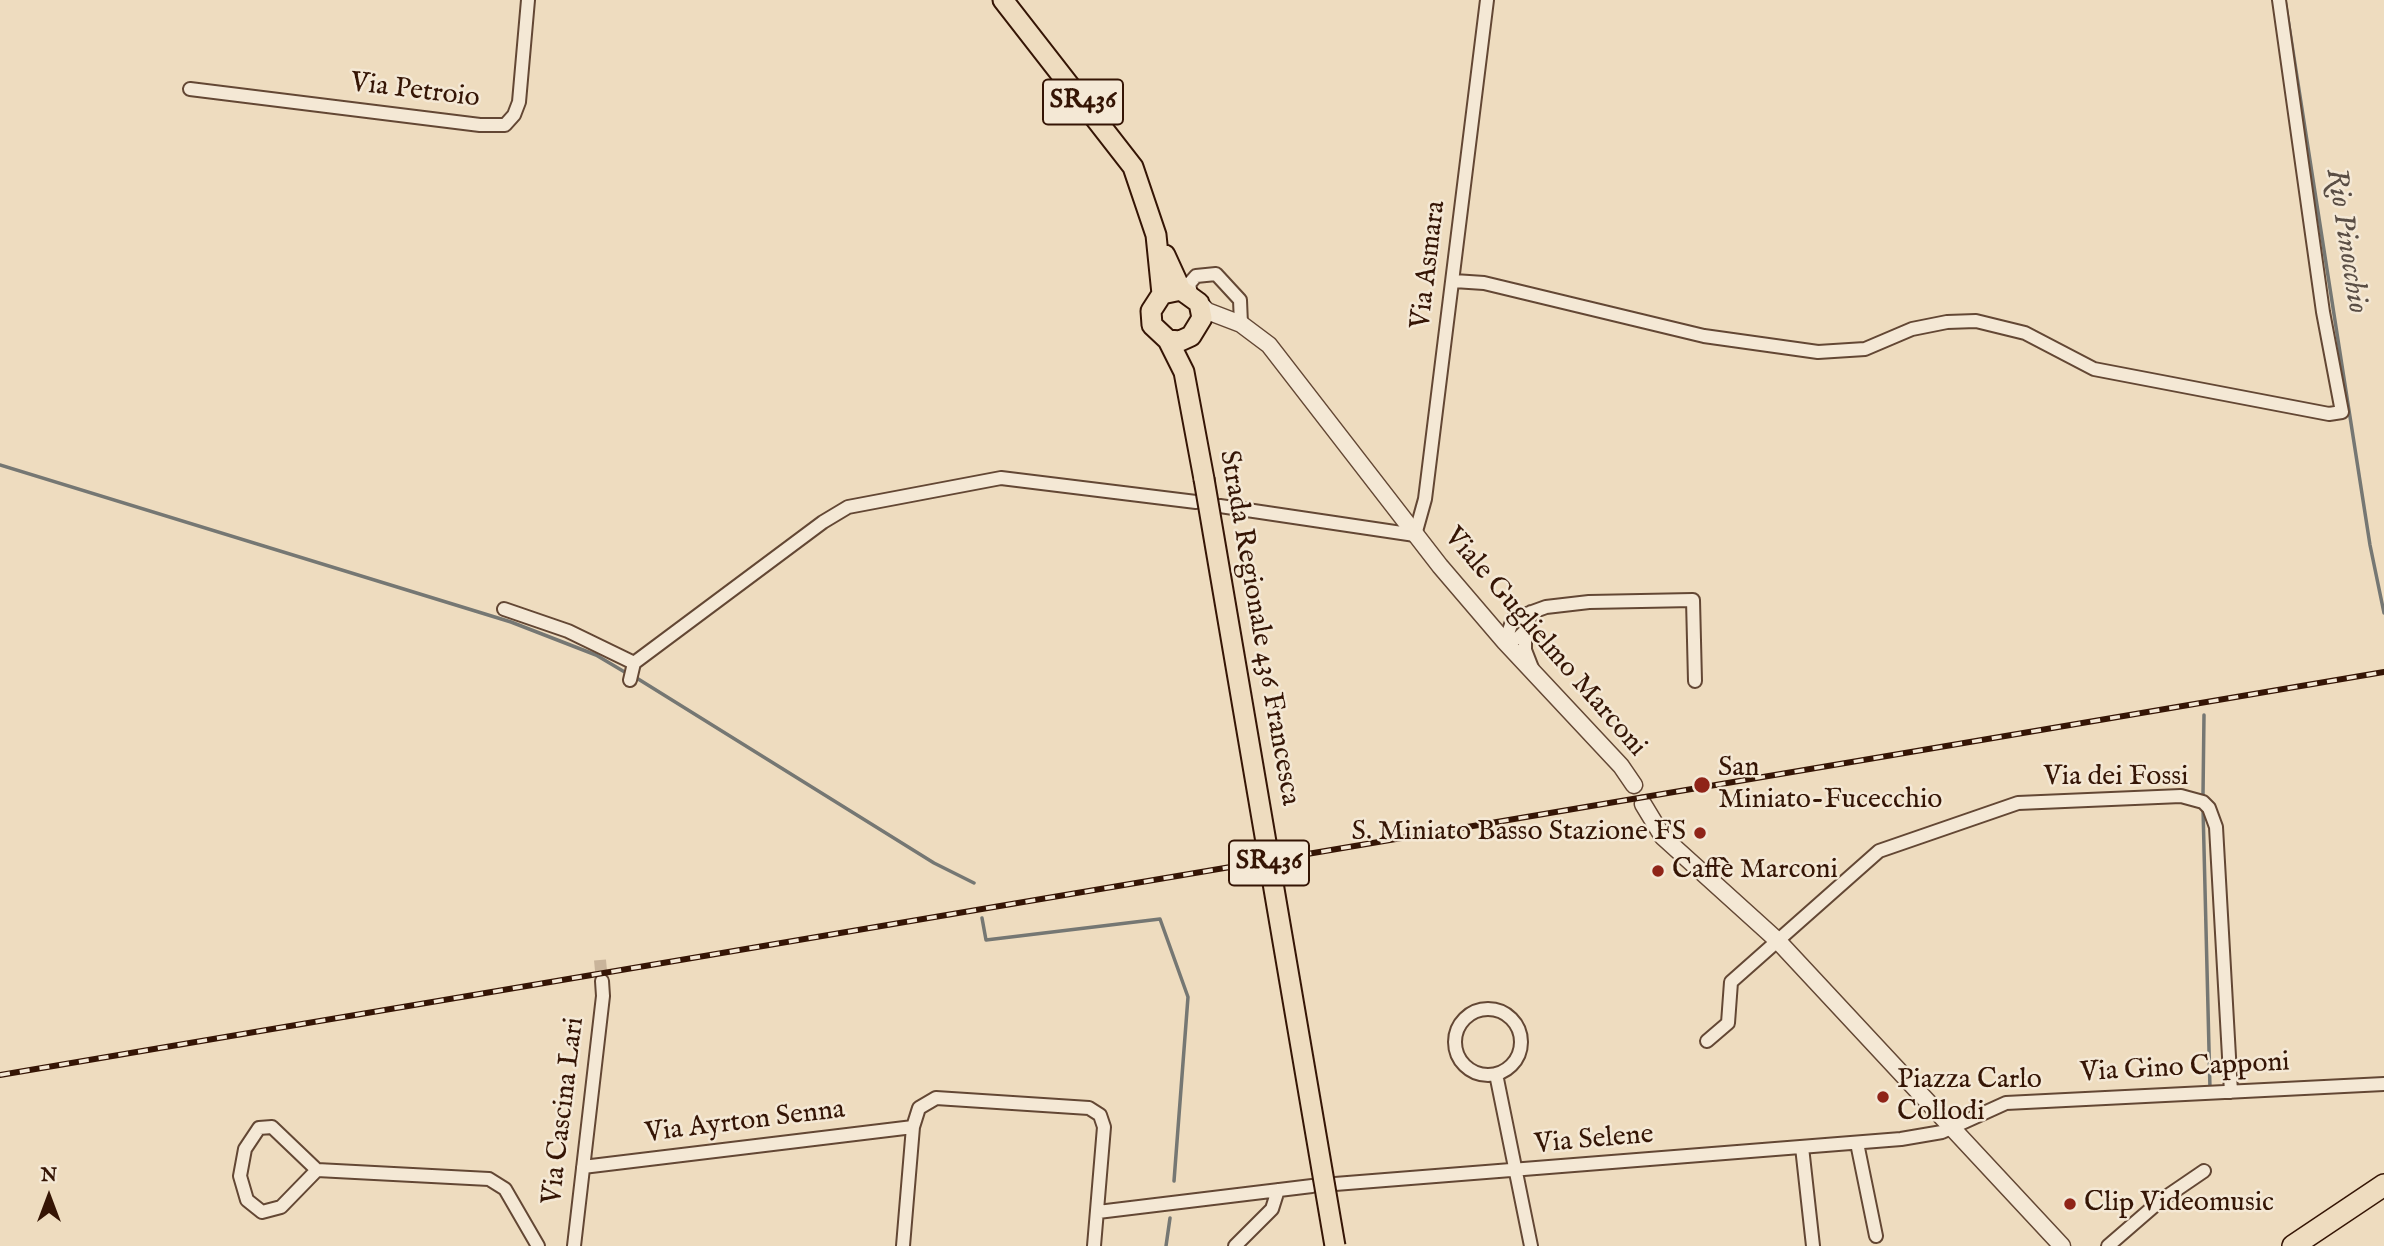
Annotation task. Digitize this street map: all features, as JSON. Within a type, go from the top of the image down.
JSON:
[{"type":"highway","points":[[2293,1246],[2384,1185]]},
{"type":"highway","points":[[2317,1246],[2384,1200]]},
{"type":"main road","name":"Strada Regionale 436 Francesca","points":[[1003,0],[1133,167],[1156,234],[1183,296],[1202,318],[1193,334],[1189,392]]},
{"type":"main road","name":"Strada Regionale 436 Francesca","points":[[1183,296],[1153,305],[1151,319],[1156,332],[1168,340],[1179,359],[1189,392],[1335,1246]]},
{"type":"main road","points":[[1168,340],[1180,341],[1193,334]]},
{"type":"street","name":"Via Petroio","points":[[190,89],[480,125],[505,125],[514,115],[519,102],[528,0]]},
{"type":"street","name":"Via Asmara","points":[[1415,535],[1425,499],[1487,0]]},
{"type":"street","points":[[1454,281],[1484,283],[1704,336],[1818,352],[1865,349],[1912,329],[1947,322],[1976,321],[2025,333],[2094,369],[2329,414],[2342,412],[2323,312],[2279,0]]},
{"type":"street","points":[[1183,296],[1196,276],[1216,274],[1240,300],[1238,322],[1209,324],[1193,334]]},
{"type":"street","name":"Viale Guglielmo Marconi","points":[[1183,296],[1207,311],[1238,322],[1269,345],[1415,535],[1505,642],[1621,766],[1634,785]]},
{"type":"street","points":[[504,609],[568,631],[632,671],[823,522],[848,507],[1001,478],[1196,502]]},
{"type":"street","name":"Viale Guglielmo Marconi","points":[[1220,506],[1415,535]]},
{"type":"street","points":[[1492,626],[1546,607],[1589,602],[1693,600],[1695,681]]},
{"type":"street","points":[[1531,612],[1525,631],[1525,650],[1533,672]]},
{"type":"street","points":[[1505,642],[1513,619]]},
{"type":"street","points":[[1505,642],[1518,638],[1525,631]]},
{"type":"street","name":"Via dei Fossi","points":[[1707,1041],[1728,1023],[1731,982],[1879,851],[2003,807],[2070,800],[2180,796],[2203,802],[2209,808],[2216,827],[2231,1092]]},
{"type":"street","points":[[1643,804],[1663,837],[1778,941],[2059,1244]]},
{"type":"street","name":"Via Cascina Lari","points":[[574,1246],[603,996],[602,982]]},
{"type":"street","points":[[1483,1009],[1505,1013],[1514,1020],[1522,1041],[1514,1062],[1496,1074],[1475,1072],[1459,1058],[1456,1048],[1458,1028],[1473,1013],[1483,1009]]},
{"type":"street","points":[[1496,1074],[1513,1172],[1531,1246]]},
{"type":"street","name":"Via Gino Capponi","points":[[1953,1129],[2006,1103],[2384,1084]]},
{"type":"street","points":[[903,1246],[913,1127],[919,1108],[936,1098],[1088,1108],[1100,1115],[1104,1127],[1094,1246]]},
{"type":"street","points":[[272,1127],[317,1170],[281,1207],[262,1212],[247,1200],[240,1176],[245,1149],[259,1128],[272,1127]]},
{"type":"street","name":"Via Ayrton Senna","points":[[583,1167],[913,1127]]},
{"type":"street","name":"Via Selene","points":[[1335,1184],[1857,1143],[1901,1139],[1953,1129]]},
{"type":"street","points":[[1857,1143],[1876,1237]]},
{"type":"street","points":[[1802,1147],[1812,1246]]},
{"type":"street","name":"Via Cascina Lari","points":[[317,1170],[489,1179],[505,1189],[538,1246]]},
{"type":"street","points":[[2108,1246],[2160,1201],[2204,1171]]},
{"type":"street","points":[[1098,1212],[1312,1186]]},
{"type":"street","points":[[1235,1246],[1272,1209],[1279,1189]]},
{"type":"waterway","name":"Rio Pinocchio","points":[[2285,0],[2370,545],[2384,613]]},
{"type":"waterway","points":[[0,465],[511,622],[596,655],[628,674]]},
{"type":"waterway","points":[[635,677],[934,863],[974,883]]},
{"type":"waterway","points":[[2203,795],[2204,715]]},
{"type":"waterway","points":[[2203,808],[2210,1089]]},
{"type":"waterway","points":[[982,918],[986,940],[1160,919],[1188,997],[1174,1181]]},
{"type":"waterway","points":[[1166,1246],[1170,1218]]},
{"type":"tunnel","points":[[600,960],[602,981]]},
{"type":"railway","points":[[0,1075],[2384,672]]},
{"type":"place","name":"San Miniato-Fucecchio","points":[[1702,785]]},
{"type":"place","name":"S. Miniato Basso Stazione FS","points":[[1700,833]]},
{"type":"place","name":"Caffè Marconi","points":[[1658,871]]},
{"type":"place","name":"Piazza Carlo Collodi","points":[[1883,1097]]},
{"type":"place","name":"Clip Videomusic","points":[[2070,1204]]}]
